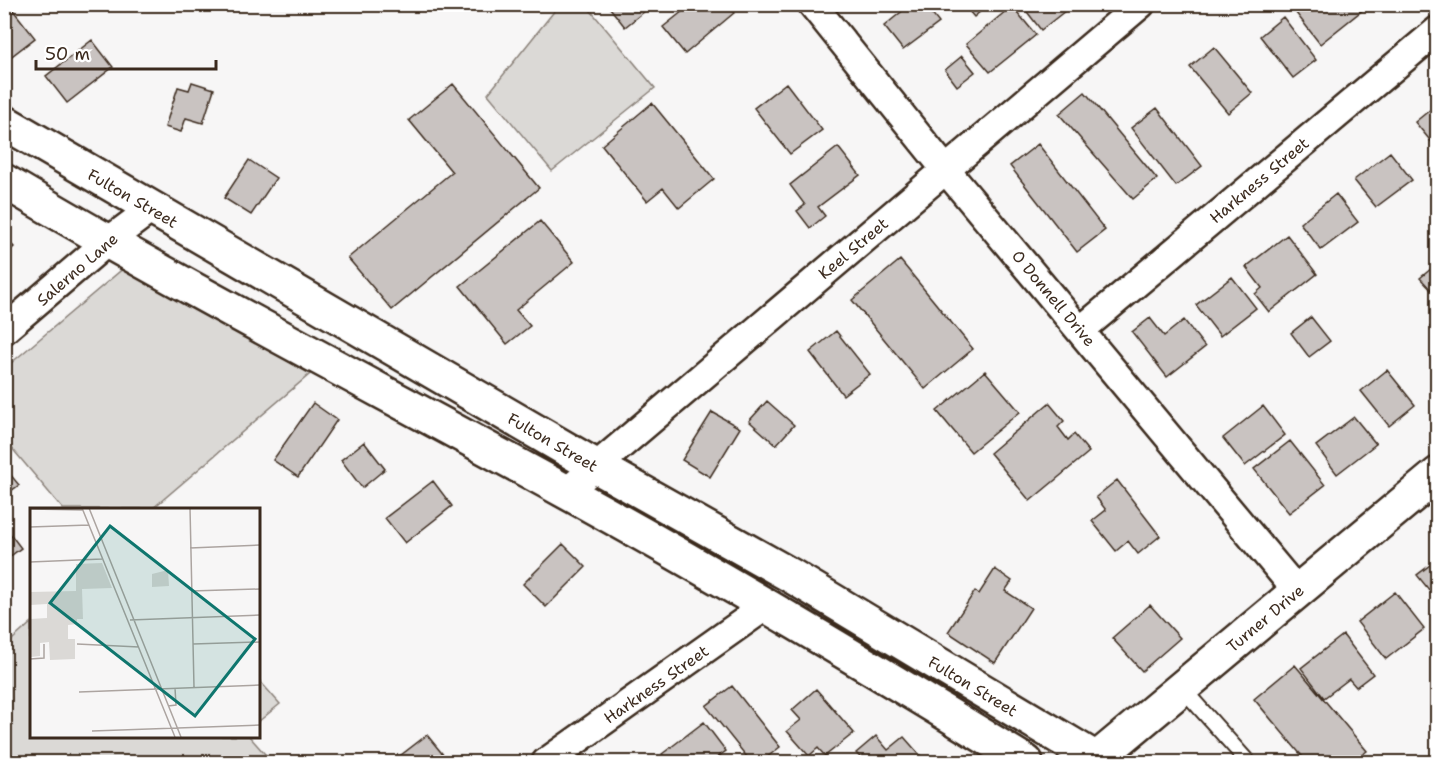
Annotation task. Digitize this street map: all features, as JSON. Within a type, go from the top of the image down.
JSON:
[{"type":"street","name":"Keel Street","points":[[566,492],[1141,4]]},
{"type":"street","name":"O Donnell Drive","points":[[819,7],[945,169],[1297,591]]},
{"type":"street","name":"Harkness Street","points":[[1081,330],[1437,30]]},
{"type":"street","name":"Fulton Street","points":[[4,122],[596,467],[790,575],[1097,762]]},
{"type":"street","points":[[4,181],[106,242],[566,492],[766,606],[1026,762]]},
{"type":"street","name":"Salerno Lane","points":[[4,330],[106,242],[151,209]]},
{"type":"street","name":"Turner Drive","points":[[1097,762],[1437,474]]},
{"type":"street","name":"Harkness Street","points":[[546,762],[766,606]]},
{"type":"lane","points":[[1182,688],[1248,762]]},
{"type":"shaded area","points":[[560,4],[586,5],[655,88],[552,171],[488,94]]},
{"type":"shaded area","points":[[125,267],[310,374],[153,508],[62,508],[5,440],[4,369]]},
{"type":"shaded area","points":[[30,624],[30,737],[250,737],[272,762],[5,762],[5,646]]},
{"type":"shaded area","points":[[260,681],[280,704],[260,720]]},
{"type":"building","points":[[615,4],[639,4],[645,11],[625,27],[610,8]]},
{"type":"building","points":[[677,4],[727,4],[734,13],[685,54],[663,27],[683,11]]},
{"type":"building","points":[[911,4],[924,4],[939,23],[903,50],[884,26]]},
{"type":"building","points":[[963,4],[989,4],[974,17]]},
{"type":"building","points":[[1021,4],[1059,4],[1065,11],[1041,30]]},
{"type":"building","points":[[1289,4],[1362,4],[1365,8],[1320,44]]},
{"type":"building","points":[[1012,6],[1036,35],[990,72],[966,44]]},
{"type":"building","points":[[13,10],[35,38],[4,62],[4,17]]},
{"type":"building","points":[[1283,17],[1316,60],[1293,78],[1260,36]]},
{"type":"building","points":[[92,40],[113,67],[67,103],[46,76]]},
{"type":"building","points":[[1214,47],[1252,93],[1228,113],[1190,67]]},
{"type":"building","points":[[962,56],[975,72],[957,86],[945,70]]},
{"type":"building","points":[[192,82],[214,89],[203,123],[186,118],[181,132],[165,127],[178,87],[189,90]]},
{"type":"building","points":[[786,83],[822,130],[790,154],[754,108]]},
{"type":"building","points":[[453,84],[539,188],[392,310],[348,258],[452,172],[409,120]]},
{"type":"building","points":[[1085,92],[1157,179],[1133,199],[1059,114]]},
{"type":"building","points":[[652,103],[714,179],[679,208],[663,188],[647,201],[602,145]]},
{"type":"building","points":[[1436,105],[1438,107],[1438,150],[1415,122]]},
{"type":"building","points":[[1157,108],[1202,166],[1176,186],[1131,128]]},
{"type":"building","points":[[1038,144],[1105,230],[1077,252],[1010,166]]},
{"type":"building","points":[[838,147],[860,175],[818,207],[825,216],[810,228],[797,211],[805,205],[790,185]]},
{"type":"building","points":[[1390,152],[1412,180],[1376,207],[1354,180]]},
{"type":"building","points":[[249,160],[276,178],[251,215],[224,198]]},
{"type":"building","points":[[1336,194],[1358,222],[1321,250],[1300,223]]},
{"type":"building","points":[[540,221],[574,262],[516,310],[530,326],[507,344],[460,286]]},
{"type":"building","points":[[1287,235],[1317,274],[1269,312],[1255,294],[1262,288],[1246,267]]},
{"type":"building","points":[[4,237],[14,247],[4,256]]},
{"type":"building","points":[[900,260],[973,349],[925,389],[852,300]]},
{"type":"building","points":[[1438,263],[1438,291],[1435,294],[1420,278]]},
{"type":"building","points":[[1232,277],[1256,308],[1220,336],[1196,305]]},
{"type":"building","points":[[1311,317],[1330,341],[1309,357],[1291,333]]},
{"type":"building","points":[[1150,318],[1164,336],[1184,320],[1205,347],[1167,377],[1132,332]]},
{"type":"building","points":[[1438,321],[1438,337],[1430,327]]},
{"type":"building","points":[[836,331],[870,374],[843,395],[810,352]]},
{"type":"building","points":[[1387,370],[1415,405],[1389,426],[1361,391]]},
{"type":"building","points":[[985,371],[1020,412],[971,452],[937,411]]},
{"type":"building","points":[[767,401],[794,425],[776,445],[749,421]]},
{"type":"building","points":[[313,403],[337,420],[298,477],[273,460]]},
{"type":"building","points":[[1049,403],[1064,421],[1058,427],[1068,440],[1074,434],[1089,452],[1030,501],[990,453]]},
{"type":"building","points":[[1263,406],[1285,435],[1245,466],[1223,438]]},
{"type":"building","points":[[712,412],[740,428],[710,477],[682,460]]},
{"type":"building","points":[[1354,417],[1376,444],[1337,474],[1316,446]]},
{"type":"building","points":[[1290,441],[1325,485],[1289,513],[1254,469]]},
{"type":"building","points":[[364,442],[385,469],[362,488],[341,460]]},
{"type":"building","points":[[4,467],[19,485],[4,496]]},
{"type":"building","points":[[1117,480],[1160,536],[1138,554],[1128,541],[1116,551],[1092,521],[1106,510],[1096,497]]},
{"type":"building","points":[[433,481],[452,506],[405,543],[385,518]]},
{"type":"building","points":[[8,531],[21,548],[4,561],[4,534]]},
{"type":"building","points":[[563,544],[586,567],[546,607],[523,584]]},
{"type":"building","points":[[1438,559],[1438,601],[1417,575]]},
{"type":"building","points":[[995,569],[1012,581],[1005,591],[1031,608],[995,663],[948,632],[975,591],[979,594]]},
{"type":"building","points":[[1395,592],[1424,629],[1386,659],[1357,622]]},
{"type":"building","points":[[1150,605],[1180,638],[1142,671],[1112,638]]},
{"type":"building","points":[[1343,635],[1373,674],[1356,687],[1349,679],[1324,698],[1301,668]]},
{"type":"building","points":[[1295,665],[1367,751],[1353,762],[1307,762],[1254,699]]},
{"type":"building","points":[[732,686],[780,747],[761,762],[751,762],[706,706]]},
{"type":"building","points":[[816,689],[854,733],[825,756],[818,748],[809,756],[787,731],[801,720],[792,710]]},
{"type":"building","points":[[704,722],[726,751],[711,762],[669,762],[662,754]]},
{"type":"building","points":[[427,735],[449,762],[392,762]]},
{"type":"building","points":[[876,736],[888,750],[904,737],[926,762],[865,762],[856,753]]}]
